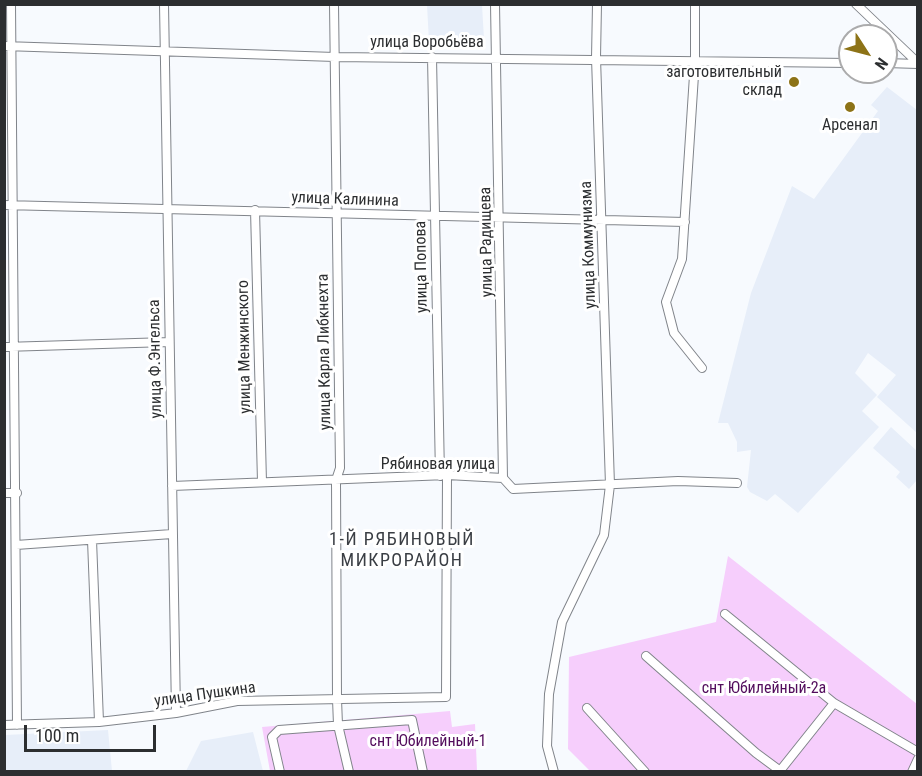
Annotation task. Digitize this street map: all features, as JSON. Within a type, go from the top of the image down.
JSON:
[{"type":"street","points":[[11,4],[8,46],[14,205],[17,725]]},
{"type":"street","name":"улица Ф.Энгельса","points":[[164,4],[176,713]]},
{"type":"street","name":"улица Карла Либкнехта","points":[[334,4],[340,468],[336,480],[337,699],[338,725],[349,771]]},
{"type":"street","name":"улица Радищева","points":[[495,4],[503,478]]},
{"type":"street","name":"улица Коммунизма","points":[[554,771],[547,746],[549,694],[562,622],[604,535],[610,485],[596,58],[597,4]]},
{"type":"street","points":[[695,4],[695,60],[681,268],[667,299],[667,306],[674,333],[702,368]]},
{"type":"street","points":[[856,4],[918,64]]},
{"type":"street","name":"улица Воробьёва","points":[[8,46],[335,57],[596,58],[838,63]]},
{"type":"street","name":"улица Попова","points":[[432,57],[434,216],[444,476],[446,697]]},
{"type":"street","points":[[898,63],[918,64]]},
{"type":"street","name":"улица Калинина","points":[[4,205],[685,222]]},
{"type":"street","name":"улица Менжинского","points":[[255,210],[262,482]]},
{"type":"street","points":[[4,347],[168,342]]},
{"type":"street","name":"Рябиновая улица","points":[[172,486],[444,476],[503,478],[513,489],[678,481],[737,483]]},
{"type":"street","points":[[4,494],[17,493]]},
{"type":"street","points":[[16,545],[172,534]]},
{"type":"street","points":[[92,540],[99,722]]},
{"type":"street","points":[[725,614],[834,703],[918,752]]},
{"type":"street","points":[[646,656],[779,771],[834,703]]},
{"type":"street","name":"улица Пушкина","points":[[4,725],[99,722],[176,713],[237,701],[446,697]]},
{"type":"street","points":[[587,708],[645,771]]},
{"type":"street","points":[[280,771],[272,737],[279,730],[412,720],[423,771]]},
{"type":"street","points":[[912,771],[918,759]]},
{"type":"shaded area","points":[[427,5],[482,5],[484,39],[429,42]]},
{"type":"shaded area","points":[[887,87],[917,110],[917,433],[877,397],[896,375],[868,353],[855,373],[877,395],[862,411],[879,427],[798,513],[775,494],[767,501],[750,492],[747,487],[751,450],[737,452],[737,442],[728,423],[718,423],[751,293],[792,186],[814,199],[878,111],[871,105]]},
{"type":"shaded area","points":[[891,427],[917,451],[917,480],[909,489],[896,477],[900,472],[873,448]]},
{"type":"shaded area","points":[[108,730],[112,771],[5,771],[5,735]]},
{"type":"shaded area","points":[[253,732],[263,771],[186,771],[201,741]]},
{"type":"green space","name":"снт Юбилейный-2а","points":[[728,556],[917,704],[917,771],[590,771],[568,749],[569,657],[716,622]]},
{"type":"green space","name":"снт Юбилейный-1","points":[[450,711],[452,727],[475,724],[477,771],[270,771],[262,727]]},
{"type":"place","name":"заготовительный склад","points":[[794,82]]},
{"type":"place","name":"Арсенал","points":[[850,107]]},
{"type":"district","name":"1-Й РЯБИНОВЫЙ МИКРОРАЙОН","points":[[402,550]]}]
